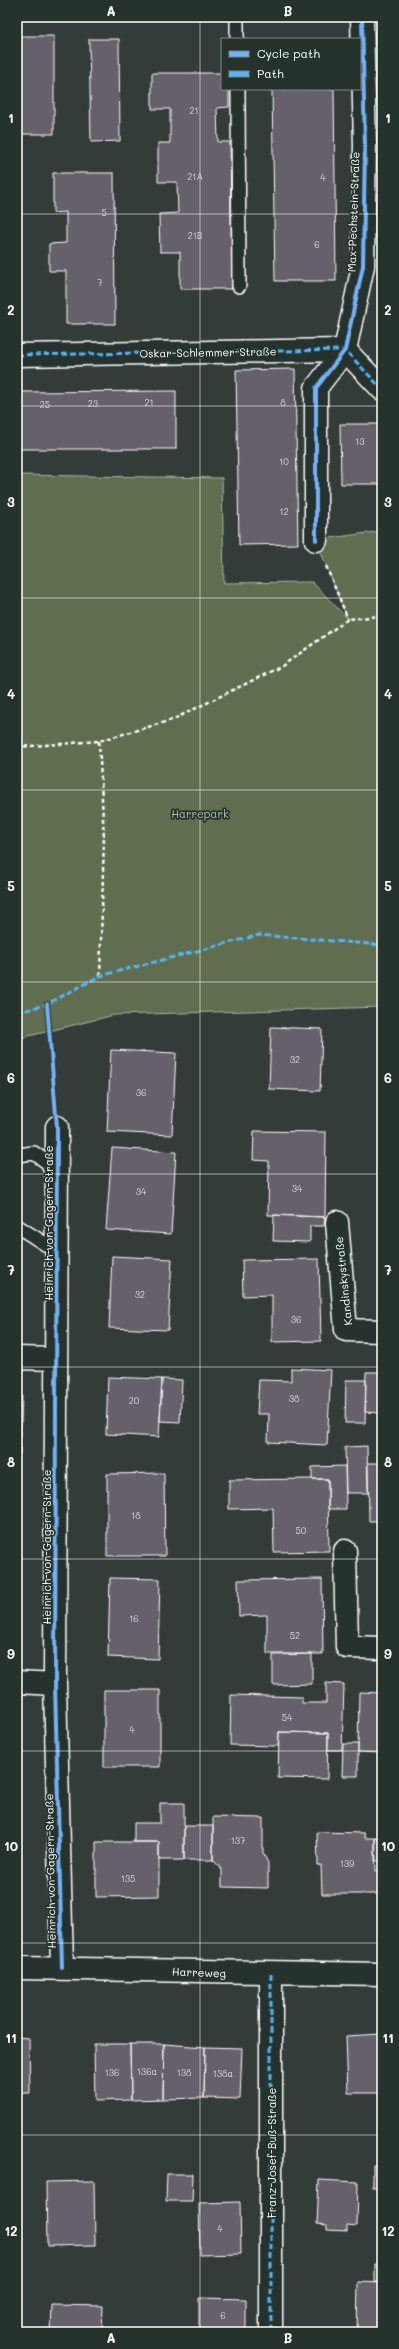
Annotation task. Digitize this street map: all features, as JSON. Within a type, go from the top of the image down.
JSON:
[{"type":"street","name":"Max-Pechstein-Straße","points":[[316,540],[316,388],[345,350],[363,266],[365,146],[362,17]]},
{"type":"street","name":"Oskar-Schlemmer-Straße","points":[[17,355],[345,350]]},
{"type":"street","points":[[345,350],[382,389]]},
{"type":"street","name":"Heinrich-von-Gagern-Straße","points":[[57,1127],[55,1684],[62,1967]]},
{"type":"street","name":"Kandinskystraße","points":[[337,1222],[346,1330],[382,1331]]},
{"type":"street","points":[[17,1358],[56,1359]]},
{"type":"street","points":[[345,1551],[347,1648],[382,1648]]},
{"type":"street","points":[[17,1682],[55,1684]]},
{"type":"street","name":"Harreweg","points":[[17,1968],[62,1967],[271,1974],[382,1974]]},
{"type":"street","name":"Franz-Josef-Buß-Straße","points":[[271,1974],[271,2332]]},
{"type":"lane","points":[[237,17],[237,38]]},
{"type":"lane","points":[[238,90],[239,286]]},
{"type":"lane","points":[[17,1155],[34,1153],[48,1163],[57,1190]]},
{"type":"lane","points":[[17,1226],[56,1251]]},
{"type":"path","points":[[316,540],[348,619]]},
{"type":"path","points":[[17,747],[99,741],[172,720],[275,669],[348,619],[382,616]]},
{"type":"path","points":[[99,741],[104,838],[100,976]]},
{"type":"green space","name":"Harrepark","points":[[17,475],[222,478],[224,583],[312,582],[347,618],[316,540],[382,531],[382,1007],[114,1015],[17,1039]]},
{"type":"building","points":[[17,36],[54,36],[54,134],[17,134]]},
{"type":"building","points":[[89,39],[119,39],[120,141],[91,142]]},
{"type":"building","points":[[382,51],[382,104],[380,104]]},
{"type":"building","points":[[152,73],[221,73],[221,90],[229,90],[229,107],[217,108],[218,142],[230,142],[232,289],[180,289],[180,252],[160,252],[159,214],[178,213],[177,182],[158,182],[158,143],[170,143],[170,109],[152,109]]},
{"type":"building","points":[[272,90],[334,90],[336,281],[275,281]]},
{"type":"building","points":[[380,159],[382,159],[382,204],[380,204]]},
{"type":"building","points":[[53,173],[114,173],[115,324],[66,324],[66,271],[49,271],[49,244],[66,243],[66,212],[53,213]]},
{"type":"building","points":[[295,369],[298,544],[239,545],[236,370]]},
{"type":"building","points":[[176,391],[176,449],[17,449],[17,392]]},
{"type":"building","points":[[340,424],[382,424],[382,484],[341,484]]},
{"type":"building","points":[[271,1027],[322,1029],[320,1091],[269,1089]]},
{"type":"building","points":[[111,1050],[176,1053],[172,1135],[107,1132]]},
{"type":"building","points":[[254,1131],[326,1132],[325,1217],[268,1215],[269,1161],[253,1160]]},
{"type":"building","points":[[112,1148],[176,1152],[171,1234],[106,1230]]},
{"type":"building","points":[[382,1166],[382,1191],[381,1191]]},
{"type":"building","points":[[274,1215],[325,1217],[324,1226],[310,1226],[310,1242],[273,1241]]},
{"type":"building","points":[[112,1256],[172,1259],[168,1330],[109,1328]]},
{"type":"building","points":[[319,1259],[321,1341],[272,1342],[272,1295],[243,1296],[242,1260]]},
{"type":"building","points":[[291,1368],[331,1370],[327,1445],[268,1442],[269,1414],[257,1414],[259,1380],[291,1381]]},
{"type":"building","points":[[366,1372],[382,1372],[382,1413],[365,1412]]},
{"type":"building","points":[[108,1377],[162,1379],[159,1437],[106,1434]]},
{"type":"building","points":[[162,1379],[182,1380],[180,1422],[160,1421]]},
{"type":"building","points":[[346,1380],[366,1380],[365,1423],[345,1423]]},
{"type":"building","points":[[17,1395],[22,1395],[20,1454],[17,1454]]},
{"type":"building","points":[[367,1446],[368,1493],[346,1493],[345,1447]]},
{"type":"building","points":[[368,1463],[382,1463],[382,1521],[369,1521]]},
{"type":"building","points":[[345,1466],[346,1509],[328,1509],[328,1479],[312,1479],[312,1467]]},
{"type":"building","points":[[164,1473],[165,1556],[107,1556],[107,1474]]},
{"type":"building","points":[[328,1479],[329,1551],[274,1552],[273,1508],[229,1509],[229,1480]]},
{"type":"building","points":[[17,1492],[20,1492],[18,1555],[17,1555]]},
{"type":"building","points":[[110,1578],[160,1579],[158,1659],[108,1657]]},
{"type":"building","points":[[322,1579],[323,1654],[267,1654],[267,1615],[239,1616],[238,1580]]},
{"type":"building","points":[[312,1654],[312,1684],[273,1685],[273,1655]]},
{"type":"building","points":[[326,1683],[344,1684],[342,1750],[328,1750],[328,1733],[279,1732],[278,1746],[230,1745],[231,1695],[302,1697],[302,1703],[326,1703]]},
{"type":"building","points":[[104,1690],[160,1690],[160,1767],[104,1767]]},
{"type":"building","points":[[359,1692],[382,1693],[382,1753],[358,1752]]},
{"type":"building","points":[[17,1723],[21,1723],[17,1791]]},
{"type":"building","points":[[279,1732],[328,1733],[327,1779],[278,1778]]},
{"type":"building","points":[[343,1744],[358,1744],[358,1776],[342,1776]]},
{"type":"building","points":[[160,1803],[184,1803],[184,1860],[159,1860],[159,1842],[134,1842],[134,1823],[160,1823]]},
{"type":"building","points":[[213,1817],[263,1818],[263,1853],[268,1863],[268,1888],[222,1887],[222,1870],[213,1860]]},
{"type":"building","points":[[17,1826],[20,1826],[17,1874]]},
{"type":"building","points":[[184,1826],[213,1826],[213,1860],[184,1860]]},
{"type":"building","points":[[380,1829],[382,1829],[382,1861],[375,1861],[375,1838],[380,1837]]},
{"type":"building","points":[[317,1832],[364,1833],[365,1838],[375,1838],[376,1871],[381,1870],[381,1894],[322,1894],[321,1865],[318,1865]]},
{"type":"building","points":[[96,1842],[159,1842],[159,1896],[96,1897]]},
{"type":"building","points":[[382,2034],[382,2093],[348,2093],[346,2036]]},
{"type":"building","points":[[17,2037],[29,2038],[30,2093],[17,2093]]},
{"type":"building","points":[[94,2044],[130,2044],[131,2100],[95,2101]]},
{"type":"building","points":[[130,2044],[164,2044],[163,2099],[131,2100]]},
{"type":"building","points":[[164,2044],[205,2047],[204,2098],[163,2099]]},
{"type":"building","points":[[205,2047],[242,2048],[240,2099],[204,2098]]},
{"type":"building","points":[[373,2165],[382,2165],[382,2188],[373,2188]]},
{"type":"building","points":[[167,2174],[193,2174],[192,2201],[166,2201]]},
{"type":"building","points":[[319,2180],[358,2182],[357,2226],[347,2225],[347,2231],[327,2230],[327,2225],[317,2224]]},
{"type":"building","points":[[94,2181],[95,2245],[47,2246],[46,2182]]},
{"type":"building","points":[[240,2202],[241,2254],[200,2255],[199,2203]]},
{"type":"building","points":[[375,2264],[382,2264],[382,2283],[375,2282]]},
{"type":"building","points":[[358,2282],[382,2283],[382,2332],[357,2332]]},
{"type":"building","points":[[199,2298],[246,2299],[246,2332],[199,2332]]},
{"type":"building","points":[[52,2305],[103,2306],[102,2332],[51,2332]]},
{"type":"marked path","points":[[17,355],[345,350],[382,389]]},
{"type":"marked path","points":[[17,1013],[47,1004],[100,976],[259,935],[382,945]]},
{"type":"marked path","points":[[271,1974],[271,2332]]},
{"type":"cycle path","points":[[316,540],[316,388],[345,350],[363,266],[365,146],[362,17]]},
{"type":"cycle path","points":[[47,1004],[57,1127],[55,1684],[62,1967]]}]
